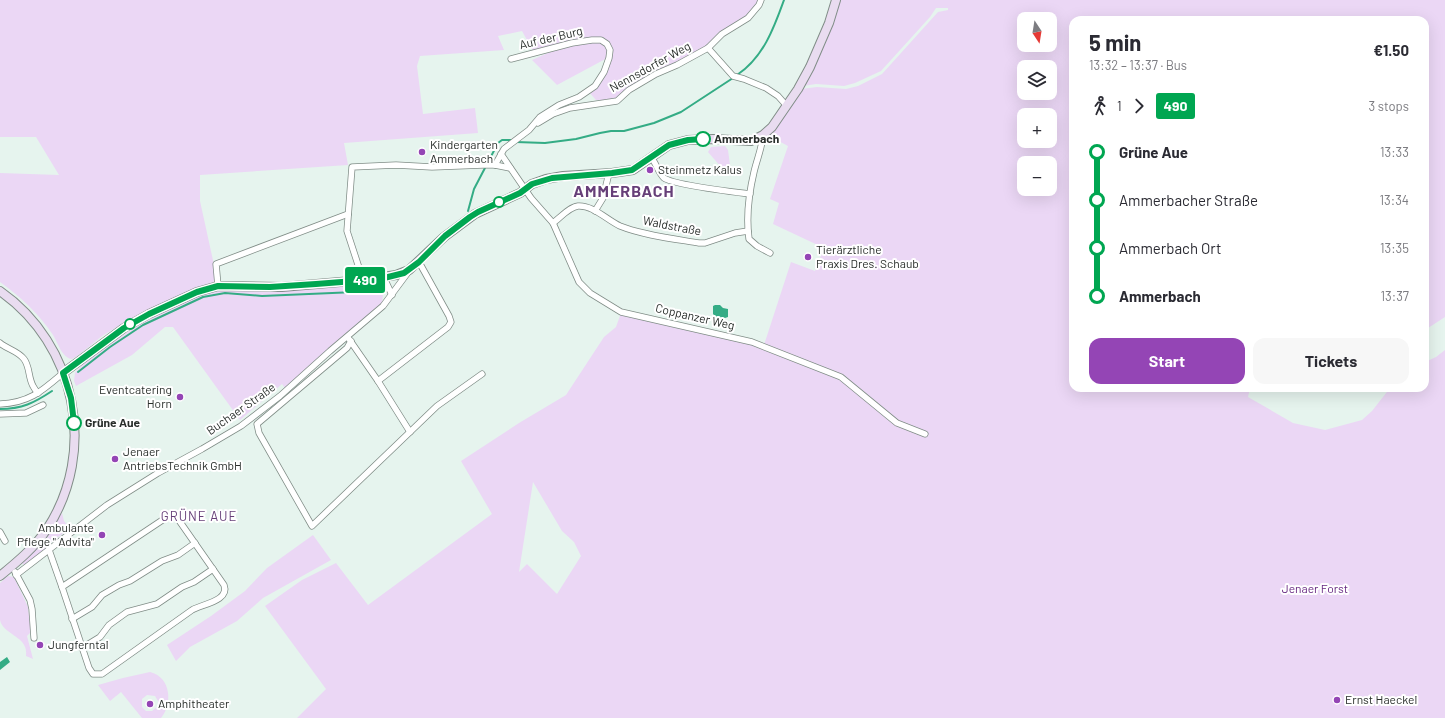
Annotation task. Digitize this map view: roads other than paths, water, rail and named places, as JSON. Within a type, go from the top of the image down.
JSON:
[{"type":"main road","points":[[63,373],[124,328],[149,314],[189,296],[218,286],[282,287],[384,278],[404,273],[419,262],[444,237],[470,217],[526,189],[532,184],[552,178],[609,174],[632,170],[669,145],[688,140],[713,139],[751,141],[763,136],[772,127],[798,89],[810,67],[829,23],[836,0]]},
{"type":"main road","points":[[0,291],[18,305],[42,331],[56,354],[69,389],[75,430],[72,465],[61,502],[47,529],[32,547],[0,576]]},
{"type":"street","name":"Nennsdorfer Weg","points":[[535,125],[553,114],[570,108],[617,101],[628,90],[708,48],[722,34],[748,18],[759,5],[760,0]]},
{"type":"street","name":"Auf der Burg","points":[[493,165],[504,149],[535,125],[540,117],[549,110],[578,97],[595,86],[604,72],[610,50],[607,44],[601,40],[592,40],[572,43],[511,59]]},
{"type":"street","name":"Nennsdorfer Weg","points":[[708,48],[733,76],[766,88],[778,96],[786,106]]},
{"type":"street","points":[[763,136],[762,146],[754,171],[750,194],[748,231],[749,239],[757,246],[770,253]]},
{"type":"street","points":[[501,154],[510,168]]},
{"type":"street","points":[[651,157],[656,162],[665,178],[687,184],[750,194]]},
{"type":"street","points":[[363,280],[347,231],[352,168],[396,165],[432,167],[493,165],[510,168]]},
{"type":"street","name":"Coppanzer Weg","points":[[510,168],[531,198],[553,224],[579,282],[590,292],[615,309],[621,312],[752,342],[841,377],[898,423],[925,434]]},
{"type":"street","points":[[595,211],[603,198],[609,174]]},
{"type":"street","name":"Waldstraße","points":[[553,224],[568,210],[578,206],[595,211],[623,227],[698,244],[705,244],[735,233],[748,231]]},
{"type":"street","points":[[218,286],[216,264],[348,214]]},
{"type":"street","points":[[378,381],[448,327],[451,322],[419,262]]},
{"type":"street","name":"Buchaer Straße","points":[[16,575],[107,505],[168,467],[241,426],[280,396],[349,339],[383,306],[409,270]]},
{"type":"street","points":[[384,278],[392,295]]},
{"type":"street","points":[[349,339],[378,381],[410,432],[437,406],[482,374]]},
{"type":"street","name":"Buchaer Straße","points":[[349,339],[347,348],[257,424],[259,433],[312,526],[410,432]]},
{"type":"street","points":[[0,343],[5,348],[19,354],[24,359],[28,367],[32,385],[38,393]]},
{"type":"street","points":[[0,404],[26,400],[38,393],[63,373]]},
{"type":"street","points":[[0,414],[26,413],[43,405]]},
{"type":"street","points":[[48,550],[91,673],[96,675],[102,674],[192,610],[199,606],[210,604],[222,596],[225,592],[225,586],[178,519],[173,516],[169,517],[62,587]]},
{"type":"street","points":[[0,532],[5,541]]},
{"type":"street","points":[[72,619],[92,607],[101,596],[113,588],[130,581],[163,561],[178,555],[195,543]]},
{"type":"street","points":[[11,566],[28,595],[31,606],[34,638]]},
{"type":"street","points":[[82,648],[100,637],[109,625],[127,612],[157,604],[180,588],[194,582],[213,569]]},
{"type":"waterway","name":"Ammerbach","points":[[737,75],[746,68],[761,51],[772,32],[784,0]]},
{"type":"waterway","name":"Ammerbach","points":[[516,142],[545,143],[576,139],[611,131],[624,131],[654,123],[681,112],[733,78]]},
{"type":"waterway","name":"Ammerbach","points":[[468,211],[474,189],[498,143],[502,140],[512,140]]},
{"type":"waterway","name":"Ammerbach","points":[[78,372],[110,347],[143,325],[203,297],[225,293],[262,296],[379,291]]},
{"type":"waterway","name":"Ammerbach","points":[[0,409],[15,408],[28,404],[52,391]]},
{"type":"place","name":"Ammerbach","points":[[703,139]]},
{"type":"place","name":"Kindergarten Ammerbach","points":[[422,152]]},
{"type":"place","name":"Steinmetz Kalus","points":[[650,170]]},
{"type":"place","name":"Tierärztliche Praxis Dres. Schaub","points":[[808,257]]},
{"type":"place","name":"Eventcatering Horn","points":[[180,397]]},
{"type":"place","name":"Grüne Aue","points":[[74,423]]},
{"type":"place","name":"Jenaer AntriebsTechnik GmbH","points":[[115,459]]},
{"type":"place","name":"Ambulante Pflege \" Advita\"","points":[[102,535]]},
{"type":"place","name":"Jungferntal","points":[[40,645]]},
{"type":"place","name":"Ernst Haeckel","points":[[1337,700]]},
{"type":"place","name":"Amphitheater","points":[[150,704]]},
{"type":"district","name":"AMMERBACH","points":[[624,191]]},
{"type":"district","name":"GRÜNE AUE","points":[[199,516]]},
{"type":"park label","name":"Jenaer Forst","points":[[1315,589]]}]
